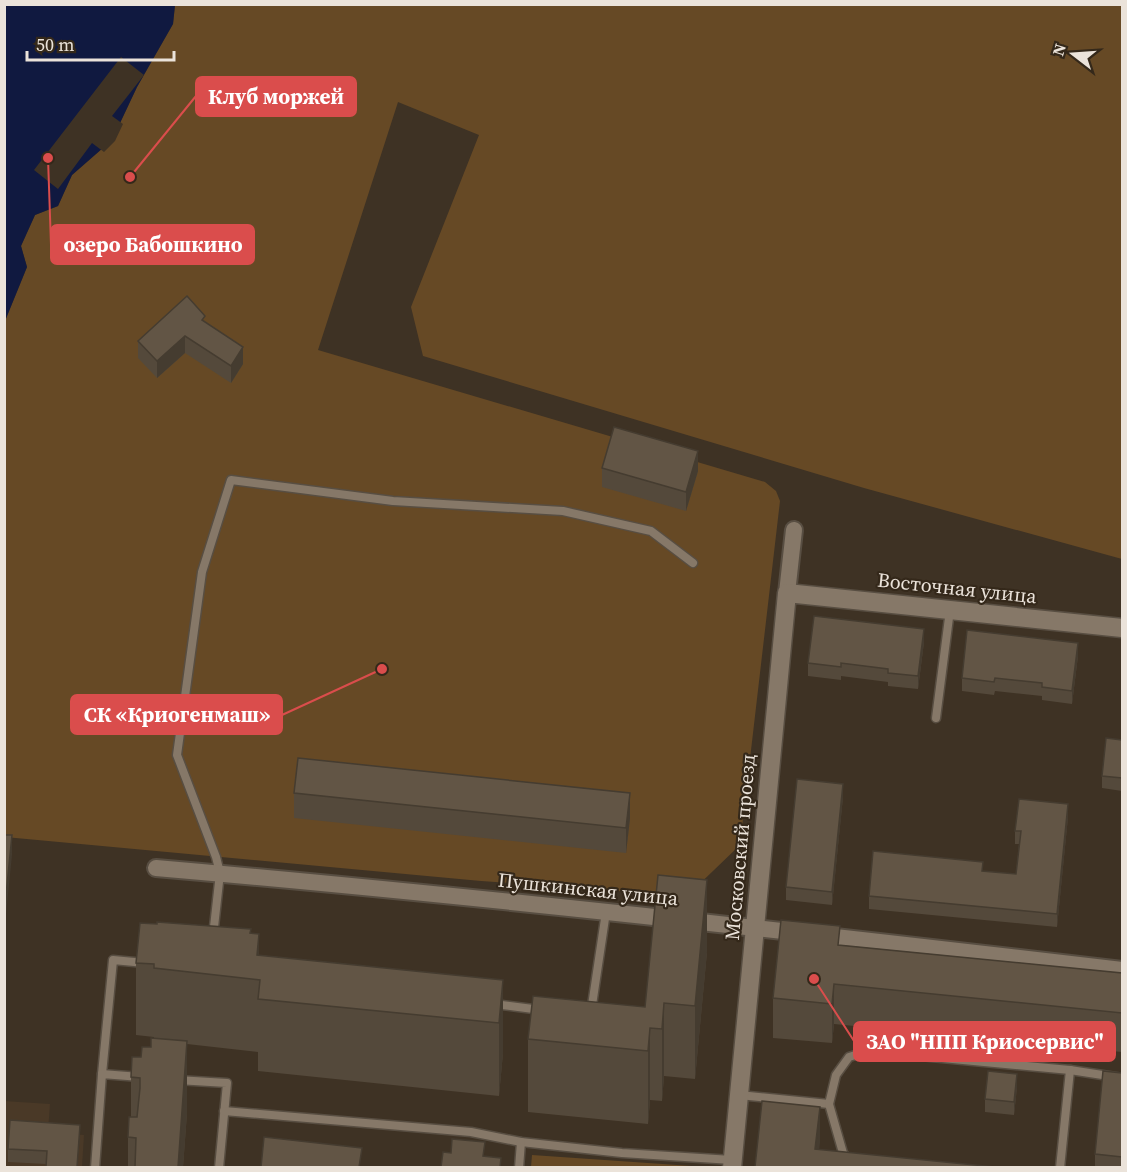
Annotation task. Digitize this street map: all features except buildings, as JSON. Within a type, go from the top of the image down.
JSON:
[{"type":"street","name":"Московский проезд","points":[[732,1164],[794,530]]},
{"type":"street","name":"Восточная улица","points":[[787,594],[1122,628]]},
{"type":"street","name":"Пушкинская улица","points":[[156,868],[432,893],[1122,970]]},
{"type":"lane","points":[[211,948],[220,873],[177,755],[202,572],[231,480],[393,501],[563,511],[651,531],[693,563]]},
{"type":"lane","points":[[936,718],[950,610]]},
{"type":"lane","points":[[579,1015],[591,1016],[606,912]]},
{"type":"lane","points":[[94,1167],[113,960],[149,963]]},
{"type":"lane","points":[[486,1004],[544,1011]]},
{"type":"lane","points":[[860,1166],[850,1161],[843,1153],[829,1104],[836,1075],[849,1057],[868,1051],[1070,1070],[1122,1078]]},
{"type":"lane","points":[[1060,1167],[1070,1070]]},
{"type":"lane","points":[[102,1074],[147,1077]]},
{"type":"lane","points":[[170,1079],[227,1083],[219,1167]]},
{"type":"lane","points":[[738,1095],[829,1104]]},
{"type":"lane","points":[[224,1111],[471,1132],[521,1142],[732,1164]]},
{"type":"lane","points":[[519,1167],[521,1142]]},
{"type":"shaded area","points":[[175,5],[1122,5],[1122,559],[864,488],[423,356],[411,307],[479,135],[398,102],[318,350],[765,482],[776,491],[780,501],[740,845],[687,896],[481,881],[5,837],[5,321],[27,267],[21,246],[35,215],[58,206],[72,175],[112,140],[137,87],[173,24]]},
{"type":"shaded area","points":[[4,1101],[50,1104],[48,1132],[84,1135],[82,1167],[5,1167]]},
{"type":"shaded area","points":[[532,1155],[706,1167],[531,1167]]},
{"type":"water","points":[[5,5],[175,5],[173,24],[137,87],[112,140],[72,175],[58,206],[35,215],[21,246],[27,267],[5,321]]},
{"type":"pier","points":[[121,57],[144,75],[112,116],[123,124],[115,141],[104,152],[92,143],[58,189],[34,170]]},
{"type":"place","name":"озеро Бабошкино","points":[[48,158]]},
{"type":"place","name":"Клуб моржей","points":[[130,177]]},
{"type":"place","name":"СК «Криогенмаш»","points":[[382,669]]},
{"type":"place","name":"ЗАО \"НПП Криосервис\"","points":[[814,979]]}]
